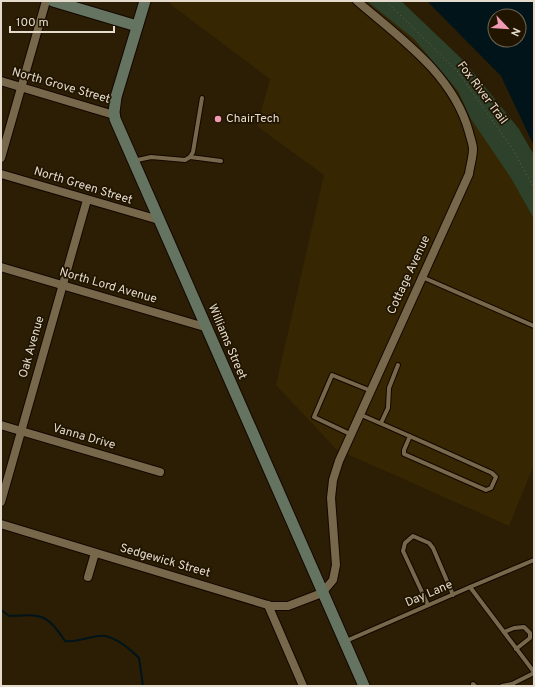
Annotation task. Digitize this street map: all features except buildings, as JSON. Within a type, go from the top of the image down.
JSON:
[{"type":"street","points":[[1,158],[46,1]]},
{"type":"street","points":[[53,1],[137,26]]},
{"type":"street","name":"Williams Street","points":[[145,1],[116,97],[114,115],[159,220],[208,328],[218,357],[343,642],[364,686]]},
{"type":"street","name":"Cottage Avenue","points":[[322,593],[333,580],[336,565],[331,498],[337,467],[369,390],[469,174],[473,149],[466,122],[454,97],[439,75],[404,41],[357,1]]},
{"type":"street","name":"North Grove Street","points":[[1,81],[114,115]]},
{"type":"street","name":"North Green Street","points":[[1,174],[159,220]]},
{"type":"street","name":"Oak Avenue","points":[[1,502],[87,200]]},
{"type":"street","name":"North Lord Avenue","points":[[1,267],[208,328]]},
{"type":"street","name":"Vanna Drive","points":[[1,425],[160,472]]},
{"type":"street","name":"Sedgewick Street","points":[[1,524],[268,605],[288,606],[322,593]]},
{"type":"street","points":[[88,577],[95,553]]},
{"type":"street","points":[[268,605],[304,686]]},
{"type":"lane","points":[[133,161],[142,157],[185,160],[190,157],[193,152],[202,98]]},
{"type":"lane","points":[[190,157],[221,160]]},
{"type":"lane","points":[[421,277],[534,326]]},
{"type":"lane","points":[[381,423],[388,408],[389,388],[398,365]]},
{"type":"lane","points":[[350,434],[314,417],[332,375],[369,390]]},
{"type":"lane","points":[[359,414],[381,423],[410,436],[492,473],[496,478],[491,488],[486,490],[404,454],[404,450],[410,436]]},
{"type":"lane","points":[[428,605],[403,551],[405,543],[413,536],[422,538],[433,548],[453,595]]},
{"type":"lane","points":[[470,587],[534,560]]},
{"type":"lane","name":"Day Lane","points":[[343,642],[470,587],[534,672]]},
{"type":"lane","points":[[504,632],[514,628],[524,627],[530,633],[530,638],[516,648]]},
{"type":"lane","points":[[502,686],[512,684],[534,672]]},
{"type":"path","name":"Fox River Trail","points":[[386,1],[458,72],[512,148],[534,188]]},
{"type":"shaded area","points":[[171,1],[379,1],[451,70],[534,217],[534,465],[509,526],[336,449],[276,385],[324,175],[257,126],[270,79],[170,4]]},
{"type":"shaded area","points":[[427,1],[534,1],[534,146],[501,76]]},
{"type":"green space","points":[[367,1],[401,1],[464,61],[519,129],[534,155],[534,219],[511,178],[471,119],[458,91],[414,39]]},
{"type":"waterway","points":[[1,610],[9,616],[29,615],[42,617],[53,625],[65,641],[76,641],[96,636],[105,636],[115,639],[139,658],[143,686]]},
{"type":"place","name":"ChairTech","points":[[218,119]]}]
